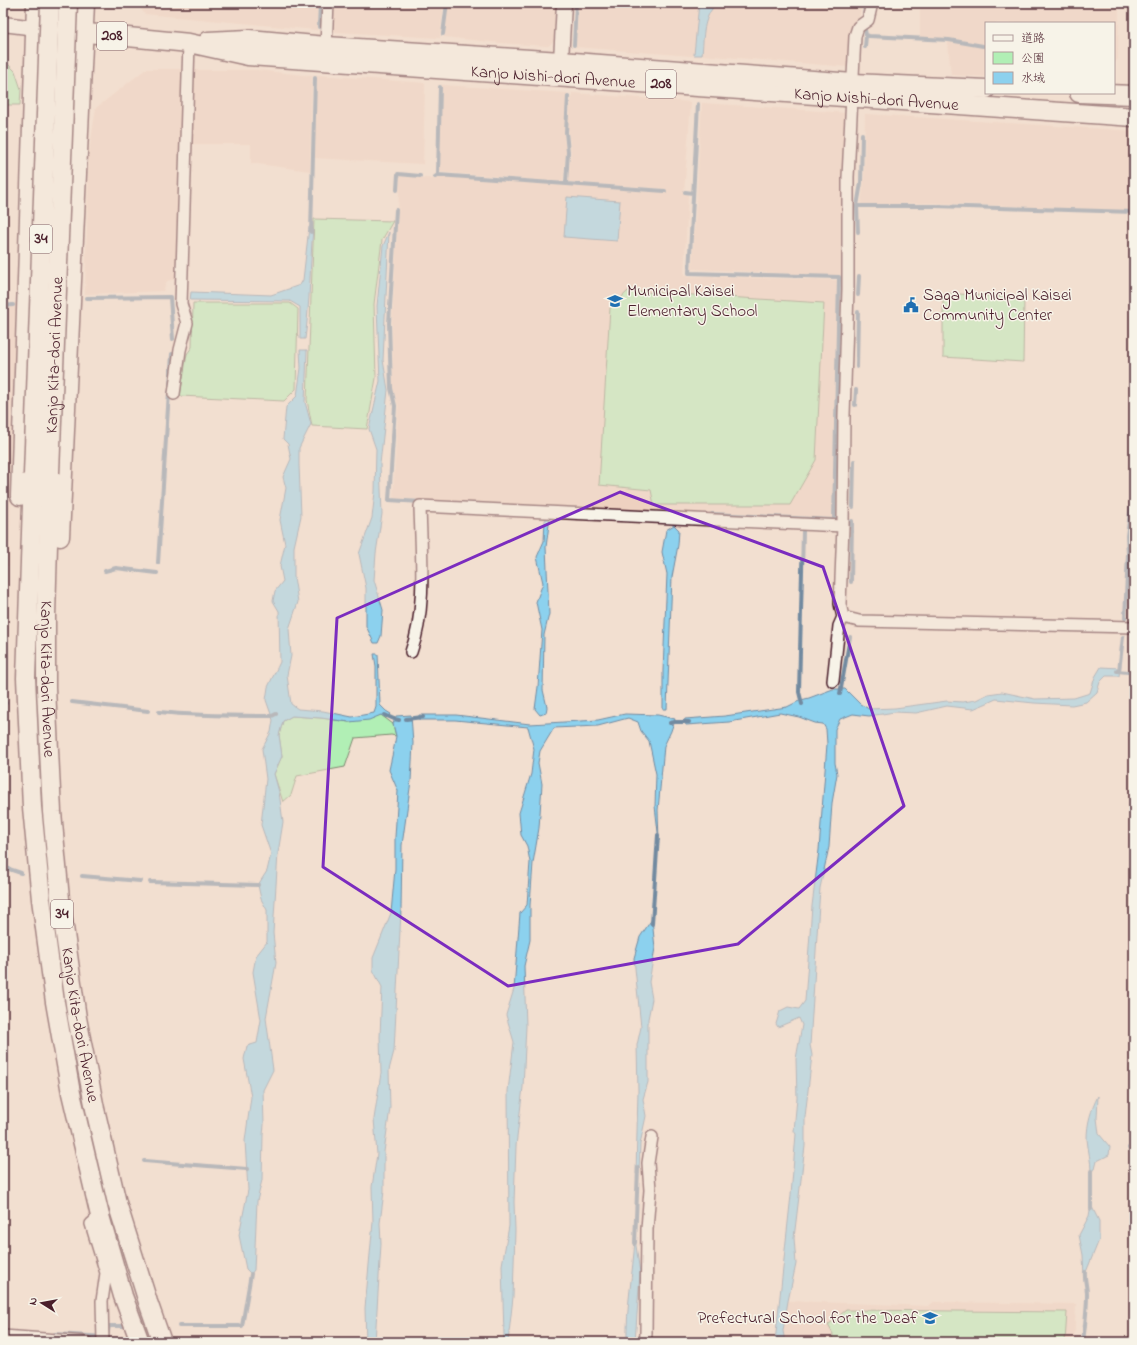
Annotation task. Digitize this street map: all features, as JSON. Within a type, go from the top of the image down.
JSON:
[{"type":"highway","points":[[26,678],[15,623],[36,3]]},
{"type":"highway","name":"Kanjo Kita-dori Avenue","points":[[50,3],[26,678],[32,807],[41,899],[51,972],[71,1093],[100,1216],[123,1296],[140,1342]]},
{"type":"highway","name":"Kanjo Kita-dori Avenue","points":[[68,3],[46,616],[46,688],[52,812],[60,899],[77,1018],[117,1203],[162,1342]]},
{"type":"highway","points":[[46,616],[59,568],[85,3]]},
{"type":"highway","name":"Kanjo Nishi-dori Avenue","points":[[36,28],[189,43],[248,56],[852,90],[985,89]]},
{"type":"highway","name":"Kanjo Nishi-dori Avenue","points":[[189,43],[249,39],[326,46],[561,61],[1134,117]]},
{"type":"highway","points":[[1097,94],[1134,96]]},
{"type":"street","points":[[326,46],[328,3]]},
{"type":"street","points":[[561,61],[564,3]]},
{"type":"street","points":[[833,681],[838,626],[843,617],[840,604],[848,289],[848,177],[855,36],[858,27],[868,20],[872,3]]},
{"type":"street","points":[[3,24],[36,28]]},
{"type":"street","points":[[174,394],[180,350],[187,323],[181,304],[189,43]]},
{"type":"street","points":[[411,652],[415,641],[422,592],[420,506],[843,526]]},
{"type":"street","points":[[843,617],[859,621],[1134,627]]},
{"type":"street","points":[[645,1342],[647,1229],[650,1190],[648,1163],[652,1137]]},
{"type":"street","points":[[100,1216],[92,1224],[106,1273],[102,1301],[103,1337]]},
{"type":"street","points":[[3,1336],[86,1342]]},
{"type":"highlighted area","points":[[620,492],[823,567],[904,806],[738,944],[508,986],[323,867],[337,618]]},
{"type":"shaded area","points":[[136,3],[318,3],[317,30],[145,14]]},
{"type":"shaded area","points":[[323,3],[444,3],[440,38],[322,31]]},
{"type":"shaded area","points":[[448,3],[556,3],[555,40],[548,46],[444,37]]},
{"type":"shaded area","points":[[579,3],[699,3],[694,55],[576,47]]},
{"type":"shaded area","points":[[717,3],[862,3],[859,18],[852,27],[849,67],[702,55],[705,26],[710,10]]},
{"type":"shaded area","points":[[920,3],[1119,3],[1118,59],[1115,62],[1115,22],[985,22],[985,77],[951,75],[948,42],[920,37]]},
{"type":"shaded area","points":[[146,69],[185,69],[178,278],[167,281],[163,291],[85,294],[89,153],[96,108]]},
{"type":"shaded area","points":[[192,70],[256,70],[312,76],[310,171],[251,163],[251,144],[189,144]]},
{"type":"shaded area","points":[[317,75],[425,83],[423,164],[314,158]]},
{"type":"shaded area","points":[[442,85],[567,93],[564,137],[566,152],[563,182],[439,172]]},
{"type":"shaded area","name":"Municipal Kaisei Elementary School","points":[[572,93],[691,102],[684,193],[688,195],[684,276],[837,280],[832,518],[393,499],[398,406],[393,388],[392,323],[400,176],[436,179],[440,176],[666,192],[666,189],[568,182],[571,152],[568,128]]},
{"type":"shaded area","points":[[702,103],[848,113],[845,171],[842,174],[841,276],[692,269]]},
{"type":"shaded area","points":[[865,114],[1134,131],[1134,211],[932,203],[861,205],[864,181]]},
{"type":"shaded area","points":[[16,303],[9,566],[3,566],[3,304]]},
{"type":"shaded area","name":"Prefectural School for the Deaf","points":[[788,1301],[928,1306],[934,1302],[1076,1304],[1074,1342],[785,1342],[783,1331]]},
{"type":"green space","points":[[3,59],[15,71],[21,89],[20,105],[3,105]]},
{"type":"green space","points":[[314,219],[393,221],[382,240],[374,304],[376,378],[367,429],[312,426],[307,400]]},
{"type":"green space","points":[[628,291],[824,303],[816,460],[790,505],[654,505],[651,490],[599,485],[610,308]]},
{"type":"green space","points":[[943,293],[1024,298],[1023,362],[943,357]]},
{"type":"green space","points":[[193,303],[290,303],[298,309],[296,389],[284,401],[180,396],[187,354],[192,347]]},
{"type":"green space","points":[[381,715],[393,724],[396,736],[391,735],[355,738],[345,767],[297,776],[291,795],[283,802],[274,774],[282,756],[279,735],[283,721],[292,716],[349,722]]},
{"type":"green space","name":"Prefectural School for the Deaf","points":[[846,1310],[1067,1312],[1065,1342],[832,1342],[833,1334],[828,1325]]},
{"type":"water","points":[[699,3],[717,3],[706,21],[702,55],[694,55]]},
{"type":"water","points":[[567,197],[620,201],[617,241],[564,237]]},
{"type":"water","points":[[309,227],[313,227],[305,339],[300,339],[300,307],[290,301],[190,300],[191,292],[271,295],[300,285],[303,280]]},
{"type":"water","points":[[389,232],[383,360],[388,390],[380,464],[382,514],[376,553],[374,580],[383,610],[381,636],[378,643],[374,643],[366,626],[366,588],[359,554],[372,518],[375,492],[376,449],[369,429],[380,381],[377,306],[383,246]]},
{"type":"water","points":[[300,350],[307,350],[305,402],[311,424],[299,448],[301,516],[294,547],[294,577],[298,602],[289,629],[291,656],[287,675],[291,704],[298,709],[323,711],[352,717],[374,713],[376,707],[376,666],[374,654],[378,654],[380,705],[391,714],[387,718],[381,715],[369,720],[349,722],[292,716],[283,721],[279,735],[282,756],[274,774],[279,792],[283,822],[278,853],[273,933],[276,963],[266,1018],[273,1070],[263,1090],[264,1125],[262,1180],[257,1201],[254,1270],[251,1274],[246,1269],[239,1235],[248,1190],[245,1141],[251,1097],[244,1059],[247,1046],[257,1043],[261,1020],[253,972],[256,956],[267,942],[267,910],[261,899],[258,885],[267,871],[271,854],[261,825],[266,779],[262,749],[271,732],[273,720],[266,700],[268,687],[280,662],[279,611],[273,601],[275,591],[283,581],[280,566],[285,544],[280,520],[286,488],[283,477],[291,459],[288,444],[283,439],[286,407],[297,396],[301,368]]},
{"type":"water","points":[[550,517],[546,547],[549,614],[544,635],[543,690],[547,707],[546,713],[540,715],[535,709],[542,630],[536,602],[543,583],[537,557],[544,541],[545,520]]},
{"type":"water","points":[[674,525],[679,530],[678,545],[672,577],[667,709],[663,709],[667,574],[662,552],[666,530]]},
{"type":"water","points":[[1101,667],[1120,668],[1119,676],[1106,676],[1100,682],[1097,692],[1086,702],[1072,705],[996,699],[973,709],[947,706],[916,713],[895,712],[869,716],[853,714],[840,719],[835,729],[835,763],[837,774],[832,803],[829,847],[820,888],[810,1045],[812,1055],[805,1117],[805,1146],[794,1238],[796,1264],[783,1331],[785,1342],[775,1342],[791,1195],[796,1134],[794,1131],[797,1098],[796,1059],[802,1025],[799,1018],[778,1027],[776,1024],[780,1011],[788,1007],[799,1009],[805,1001],[812,906],[819,850],[827,744],[826,729],[823,724],[780,713],[729,722],[686,725],[684,721],[685,719],[725,716],[787,707],[801,700],[833,689],[845,689],[860,704],[869,709],[895,708],[947,701],[963,702],[976,700],[988,694],[1002,692],[1035,699],[1074,698],[1090,693],[1095,677]]},
{"type":"water","points":[[625,714],[658,715],[675,719],[664,746],[658,810],[659,841],[655,806],[656,774],[649,741],[641,731],[638,722],[628,718],[598,726],[554,728],[540,751],[538,763],[542,784],[539,828],[533,863],[530,905],[530,940],[524,966],[526,1026],[523,1087],[516,1146],[513,1297],[508,1342],[503,1342],[502,1265],[509,1226],[508,1091],[514,1042],[506,1015],[514,989],[520,913],[527,905],[530,862],[527,846],[521,835],[519,813],[531,774],[534,749],[528,727],[455,720],[419,720],[419,715],[456,715],[530,724],[598,720]]},
{"type":"water","points":[[411,715],[413,743],[411,781],[402,845],[401,910],[394,1051],[389,1070],[390,1108],[384,1152],[384,1191],[380,1223],[381,1244],[375,1342],[366,1342],[365,1308],[373,1222],[372,1187],[377,1154],[374,1119],[381,1073],[380,1037],[382,987],[373,970],[373,958],[391,913],[395,869],[395,837],[398,791],[389,770],[396,736],[393,724],[396,716]]},
{"type":"water","points":[[652,919],[655,948],[649,982],[652,999],[648,1019],[648,1082],[643,1099],[646,1116],[640,1144],[639,1174],[636,1174],[638,1091],[637,1045],[641,1027],[634,958],[640,937]]},
{"type":"water","points":[[1098,1096],[1097,1118],[1099,1134],[1110,1147],[1109,1155],[1097,1161],[1095,1169],[1091,1171],[1087,1133],[1093,1106]]},
{"type":"water","points":[[1091,1205],[1099,1221],[1099,1240],[1084,1277],[1083,1255],[1079,1235],[1089,1216]]},
{"type":"water","points":[[635,1239],[640,1273],[635,1342],[627,1342],[628,1316]]},
{"type":"waterway","points":[[319,27],[320,3]]},
{"type":"waterway","points":[[443,34],[447,3]]},
{"type":"waterway","points":[[574,45],[576,3]]},
{"type":"waterway","points":[[864,18],[865,3]]},
{"type":"waterway","points":[[864,25],[866,35],[869,36],[949,40],[983,46]]},
{"type":"waterway","points":[[865,47],[866,35]]},
{"type":"waterway","points":[[311,232],[315,78]]},
{"type":"waterway","points":[[435,177],[438,175],[440,87]]},
{"type":"waterway","points":[[566,183],[568,152],[566,132],[568,96]]},
{"type":"waterway","points":[[698,104],[689,273],[839,277],[834,520],[712,514]]},
{"type":"waterway","points":[[862,134],[861,183],[857,206],[935,206],[1134,212]]},
{"type":"waterway","points":[[397,190],[398,174],[420,176]]},
{"type":"waterway","points":[[438,175],[665,191]]},
{"type":"waterway","points":[[685,192],[693,193]]},
{"type":"waterway","points":[[857,206],[858,232]]},
{"type":"waterway","points":[[396,210],[389,323],[391,388],[395,406],[389,500],[421,502]]},
{"type":"waterway","points":[[858,295],[859,276]]},
{"type":"waterway","points":[[87,298],[170,297],[173,339]]},
{"type":"waterway","points":[[3,306],[13,305]]},
{"type":"waterway","points":[[857,367],[858,312]]},
{"type":"waterway","points":[[170,385],[172,354]]},
{"type":"waterway","points":[[855,405],[856,390]]},
{"type":"waterway","points":[[158,563],[169,392]]},
{"type":"waterway","points":[[853,507],[854,461]]},
{"type":"waterway","points":[[1125,618],[1128,554],[1127,536],[1134,482]]},
{"type":"waterway","points":[[851,582],[852,521]]},
{"type":"waterway","points":[[802,704],[799,692],[803,531]]},
{"type":"waterway","points":[[105,571],[116,568],[157,573]]},
{"type":"waterway","points":[[840,694],[850,637]]},
{"type":"waterway","points":[[1119,671],[1123,637]]},
{"type":"waterway","points":[[1117,671],[1134,671]]},
{"type":"waterway","points":[[72,702],[148,711]]},
{"type":"waterway","points":[[159,712],[229,716],[272,716],[276,714]]},
{"type":"waterway","points":[[385,715],[399,720]]},
{"type":"waterway","points":[[406,719],[423,717]]},
{"type":"waterway","points":[[670,723],[689,722]]},
{"type":"waterway","points":[[652,924],[658,835]]},
{"type":"waterway","points":[[3,867],[21,873]]},
{"type":"waterway","points":[[82,876],[140,881]]},
{"type":"waterway","points":[[150,882],[258,885]]},
{"type":"waterway","points":[[1129,1148],[1134,1148]]},
{"type":"waterway","points":[[144,1161],[247,1169]]},
{"type":"waterway","points":[[635,1243],[638,1168]]},
{"type":"waterway","points":[[1091,1171],[1091,1209]]},
{"type":"waterway","points":[[1083,1342],[1087,1300],[1085,1272]]},
{"type":"waterway","points":[[179,1326],[242,1326],[251,1274]]},
{"type":"waterway","points":[[55,1334],[107,1337],[109,1326],[124,1326]]},
{"type":"place","name":"Municipal Kaisei Elementary School","points":[[615,301]]},
{"type":"place","name":"Saga Municipal Kaisei Community Center","points":[[911,305]]},
{"type":"place","name":"Prefectural School for the Deaf","points":[[930,1318]]}]
